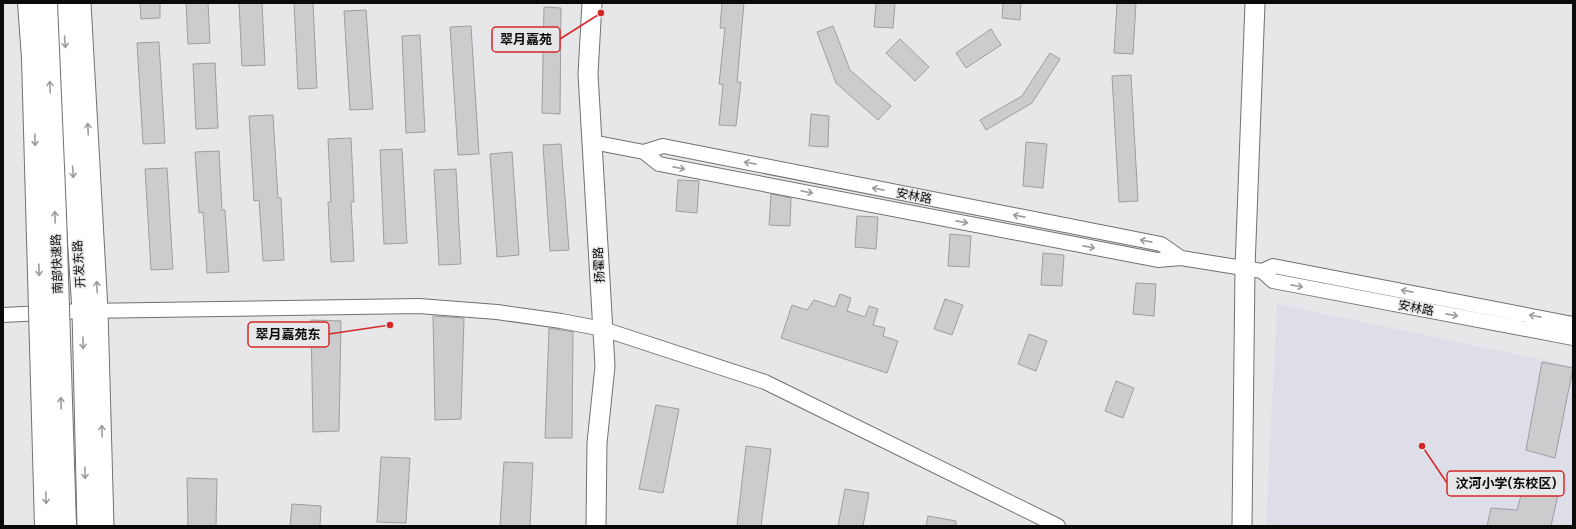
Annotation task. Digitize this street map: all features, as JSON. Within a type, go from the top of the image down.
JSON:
[{"type":"highway","name":"南部快速路","points":[[29,3],[33,58],[46,526]]},
{"type":"highway","name":"南部快速路","points":[[46,3],[55,214],[65,526]]},
{"type":"street","name":"开发东路","points":[[62,3],[90,310],[104,526]]},
{"type":"street","name":"开发东路","points":[[81,3],[90,310],[87,526]]},
{"type":"street","name":"扬霍路","points":[[592,3],[588,74],[605,366],[597,443],[596,526]]},
{"type":"street","points":[[1242,526],[1254,270],[1255,3]]},
{"type":"street","name":"安林路","points":[[592,142],[644,152],[659,164],[1158,260],[1181,258],[1254,270],[1273,281],[1573,338]]},
{"type":"street","name":"安林路","points":[[644,152],[663,146],[1161,244],[1181,258]]},
{"type":"street","points":[[933,217],[934,200]]},
{"type":"street","name":"安林路","points":[[1254,270],[1273,266],[1573,324]]},
{"type":"street","points":[[3,315],[90,310],[419,306],[497,312],[561,320],[603,329],[765,382],[1058,526]]},
{"type":"shaded area","points":[[1277,304],[1573,366],[1573,526],[1266,526]]},
{"type":"building","points":[[140,3],[160,3],[160,18],[141,19]]},
{"type":"building","points":[[186,3],[208,3],[210,43],[188,44]]},
{"type":"building","points":[[239,3],[262,3],[265,65],[242,66]]},
{"type":"building","points":[[294,3],[313,3],[317,88],[298,89]]},
{"type":"building","points":[[722,3],[744,3],[737,82],[741,82],[736,126],[719,125],[723,85],[719,84],[725,28],[720,28]]},
{"type":"building","points":[[876,3],[895,3],[893,28],[874,27]]},
{"type":"building","points":[[1003,3],[1021,3],[1020,20],[1002,18]]},
{"type":"building","points":[[1117,3],[1136,3],[1133,54],[1114,53]]},
{"type":"building","points":[[544,7],[561,8],[560,114],[542,113]]},
{"type":"building","points":[[366,10],[373,109],[350,110],[344,11]]},
{"type":"building","points":[[471,26],[479,154],[458,155],[450,27]]},
{"type":"building","points":[[833,26],[850,70],[891,106],[878,120],[836,83],[817,32]]},
{"type":"building","points":[[991,29],[1001,45],[966,68],[956,53]]},
{"type":"building","points":[[420,35],[425,132],[406,133],[402,36]]},
{"type":"building","points":[[900,39],[929,67],[915,81],[886,53]]},
{"type":"building","points":[[159,42],[165,143],[143,144],[137,43]]},
{"type":"building","points":[[1050,53],[1060,59],[1032,103],[986,130],[980,120],[1022,96]]},
{"type":"building","points":[[215,63],[218,128],[196,129],[193,64]]},
{"type":"building","points":[[1131,75],[1138,201],[1119,202],[1112,76]]},
{"type":"building","points":[[811,114],[829,116],[828,147],[809,146]]},
{"type":"building","points":[[273,115],[278,198],[281,198],[284,260],[263,261],[259,200],[254,201],[249,116]]},
{"type":"building","points":[[351,138],[354,202],[351,202],[354,261],[331,262],[328,202],[331,202],[328,139]]},
{"type":"building","points":[[1026,142],[1047,144],[1043,188],[1023,186]]},
{"type":"building","points":[[561,144],[569,250],[550,251],[543,145]]},
{"type":"building","points":[[402,149],[407,243],[384,244],[380,150]]},
{"type":"building","points":[[219,151],[222,210],[225,210],[229,272],[207,273],[203,212],[199,213],[195,152]]},
{"type":"building","points":[[512,152],[519,255],[497,257],[490,154]]},
{"type":"building","points":[[167,168],[173,269],[151,270],[145,169]]},
{"type":"building","points":[[456,169],[461,264],[439,265],[434,170]]},
{"type":"building","points":[[678,180],[699,181],[697,213],[676,211]]},
{"type":"building","points":[[771,194],[791,198],[790,226],[769,225]]},
{"type":"building","points":[[857,216],[878,217],[876,249],[855,247]]},
{"type":"building","points":[[950,234],[971,236],[969,267],[948,266]]},
{"type":"building","points":[[1043,253],[1064,255],[1062,286],[1041,285]]},
{"type":"building","points":[[1136,283],[1156,284],[1154,316],[1133,314]]},
{"type":"building","points":[[840,294],[851,298],[847,311],[865,317],[869,306],[878,309],[873,325],[885,328],[883,336],[898,341],[887,373],[781,338],[792,305],[807,310],[814,300],[835,307]]},
{"type":"building","points":[[945,299],[963,305],[952,335],[934,329]]},
{"type":"building","points":[[433,316],[464,318],[461,419],[435,420]]},
{"type":"building","points":[[311,320],[341,321],[339,431],[313,432]]},
{"type":"building","points":[[549,328],[573,332],[572,438],[545,438]]},
{"type":"building","points":[[1029,334],[1047,341],[1036,371],[1018,364]]},
{"type":"building","points":[[1542,362],[1573,368],[1555,458],[1526,450]]},
{"type":"building","points":[[1116,381],[1134,388],[1123,418],[1105,411]]},
{"type":"building","points":[[656,405],[679,409],[663,493],[639,489]]},
{"type":"building","points":[[746,446],[771,449],[761,526],[737,526]]},
{"type":"building","points":[[381,457],[410,458],[406,523],[377,522]]},
{"type":"building","points":[[504,462],[533,463],[530,526],[500,526]]},
{"type":"building","points":[[1527,473],[1561,481],[1551,526],[1487,526],[1491,508],[1517,510]]},
{"type":"building","points":[[187,478],[217,479],[216,526],[188,526]]},
{"type":"building","points":[[845,489],[869,493],[863,526],[838,526]]},
{"type":"building","points":[[292,504],[321,506],[320,526],[290,526]]},
{"type":"building","points":[[928,516],[956,521],[956,526],[926,526]]},
{"type":"place","name":"翠月嘉苑","points":[[601,13]]},
{"type":"place","name":"翠月嘉苑东","points":[[390,325]]},
{"type":"place","name":"汶河小学(东校区)","points":[[1422,446]]}]
